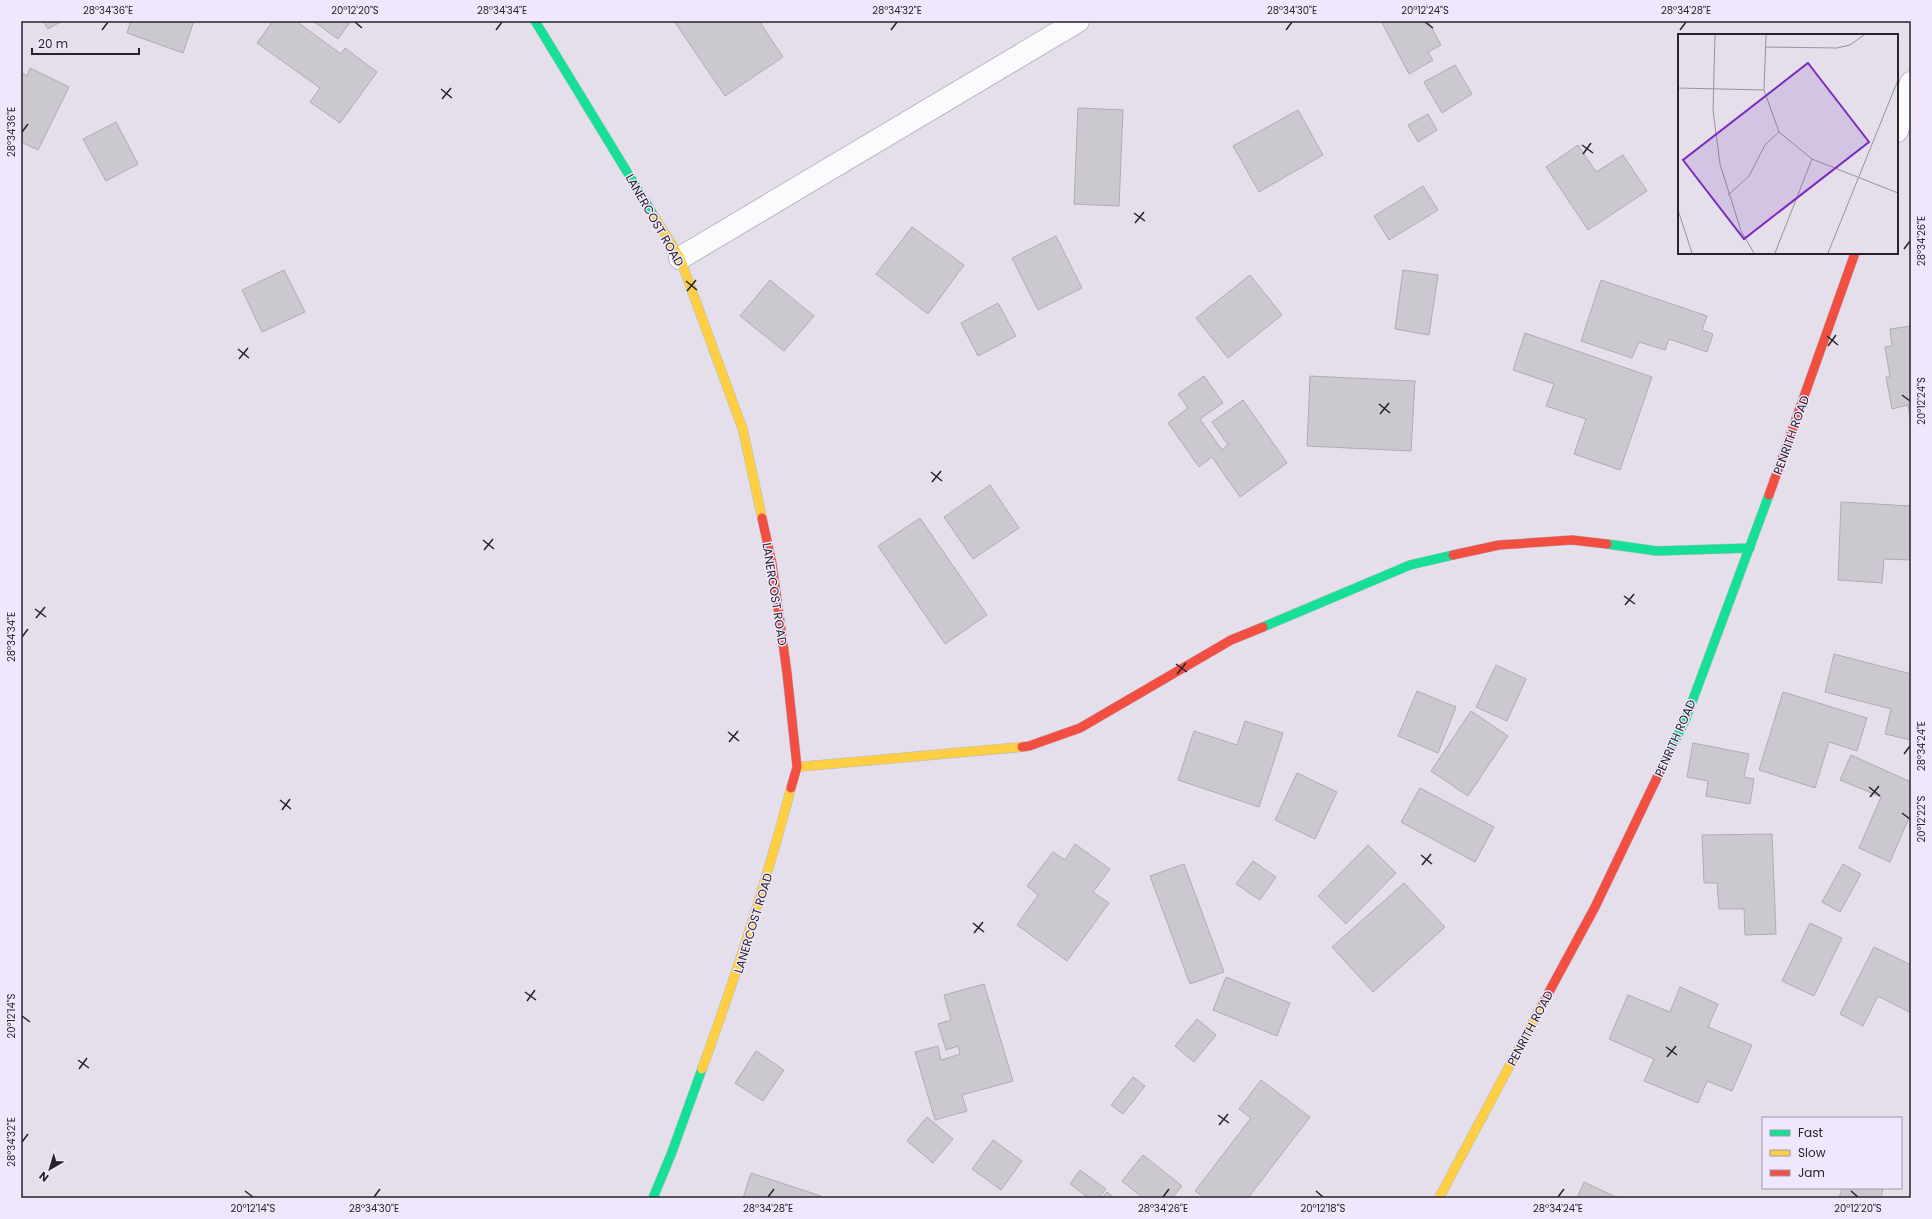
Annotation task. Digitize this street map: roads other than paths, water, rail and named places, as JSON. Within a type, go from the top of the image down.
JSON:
[{"type":"street","name":"LANERCOST ROAD","points":[[535,21],[680,258],[743,430],[772,564],[787,672],[797,767],[774,854],[736,975],[672,1152],[653,1198]]},
{"type":"street","points":[[680,258],[1078,21]]},
{"type":"street","points":[[1898,128],[1911,83]]},
{"type":"street","name":"PENRITH ROAD","points":[[1439,1198],[1598,900],[1686,718],[1750,548],[1855,254]]},
{"type":"street","points":[[797,767],[1029,746],[1080,728],[1231,640],[1410,566],[1500,545],[1572,540],[1657,551],[1750,548]]}]
